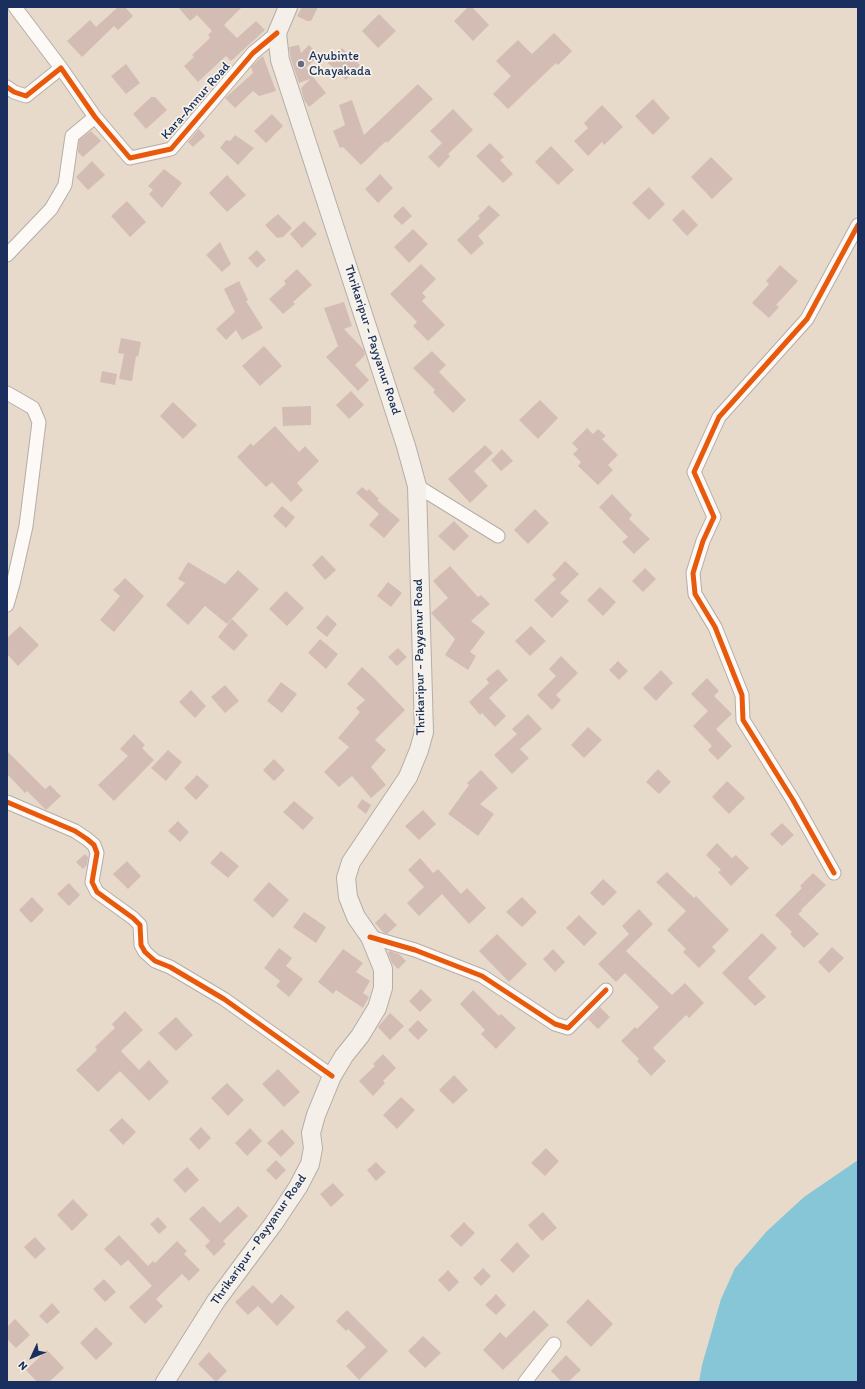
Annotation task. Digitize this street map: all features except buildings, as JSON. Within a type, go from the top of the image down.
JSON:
[{"type":"main road","name":"Thrikaripur - Payyanur Road","points":[[165,1382],[216,1301],[274,1223],[298,1187],[310,1164],[313,1148],[311,1133],[316,1115],[332,1076],[344,1056],[360,1036],[377,1008],[383,988],[383,970],[370,937],[356,917],[350,904],[346,878],[351,862],[408,777],[419,750],[424,732],[417,486],[404,438],[280,60],[277,33],[288,7]]},
{"type":"street","name":"Kara-Annur Road","points":[[15,7],[61,68],[95,117],[130,158],[171,149],[253,53],[277,33]]},
{"type":"street","points":[[7,87],[14,92],[26,96],[61,68]]},
{"type":"street","points":[[7,255],[51,209],[65,185],[72,136],[95,117]]},
{"type":"street","points":[[834,873],[793,800],[743,720],[742,695],[714,627],[695,594],[693,573],[703,541],[714,517],[694,472],[719,417],[807,319],[858,225]]},
{"type":"street","points":[[7,393],[33,408],[39,422],[26,526],[7,605]]},
{"type":"street","points":[[417,486],[498,536]]},
{"type":"street","points":[[7,802],[75,831],[94,845],[97,853],[92,882],[94,887],[97,892],[133,918],[140,925],[141,945],[145,952],[155,961],[170,967],[224,999],[332,1076]]},
{"type":"street","points":[[370,937],[415,950],[482,976],[555,1024],[568,1028],[606,990]]},
{"type":"street","points":[[525,1382],[554,1344]]},
{"type":"water","points":[[858,1160],[858,1382],[699,1382],[702,1365],[721,1299],[735,1268],[767,1231],[804,1197]]},
{"type":"cycle path","points":[[7,87],[14,92],[26,96],[61,68],[95,117],[130,158],[171,149],[253,53],[277,33]]},
{"type":"cycle path","points":[[834,873],[793,800],[743,720],[742,695],[715,627],[695,594],[693,573],[703,541],[714,517],[694,472],[719,417],[807,319],[858,225]]},
{"type":"cycle path","points":[[7,802],[75,831],[94,845],[97,853],[92,882],[97,892],[133,918],[140,925],[141,945],[145,952],[155,961],[170,967],[224,999],[332,1076]]},
{"type":"cycle path","points":[[370,937],[415,950],[482,976],[555,1024],[568,1028],[606,990]]},
{"type":"place","name":"Ayubinte Chayakada","points":[[301,64]]}]
